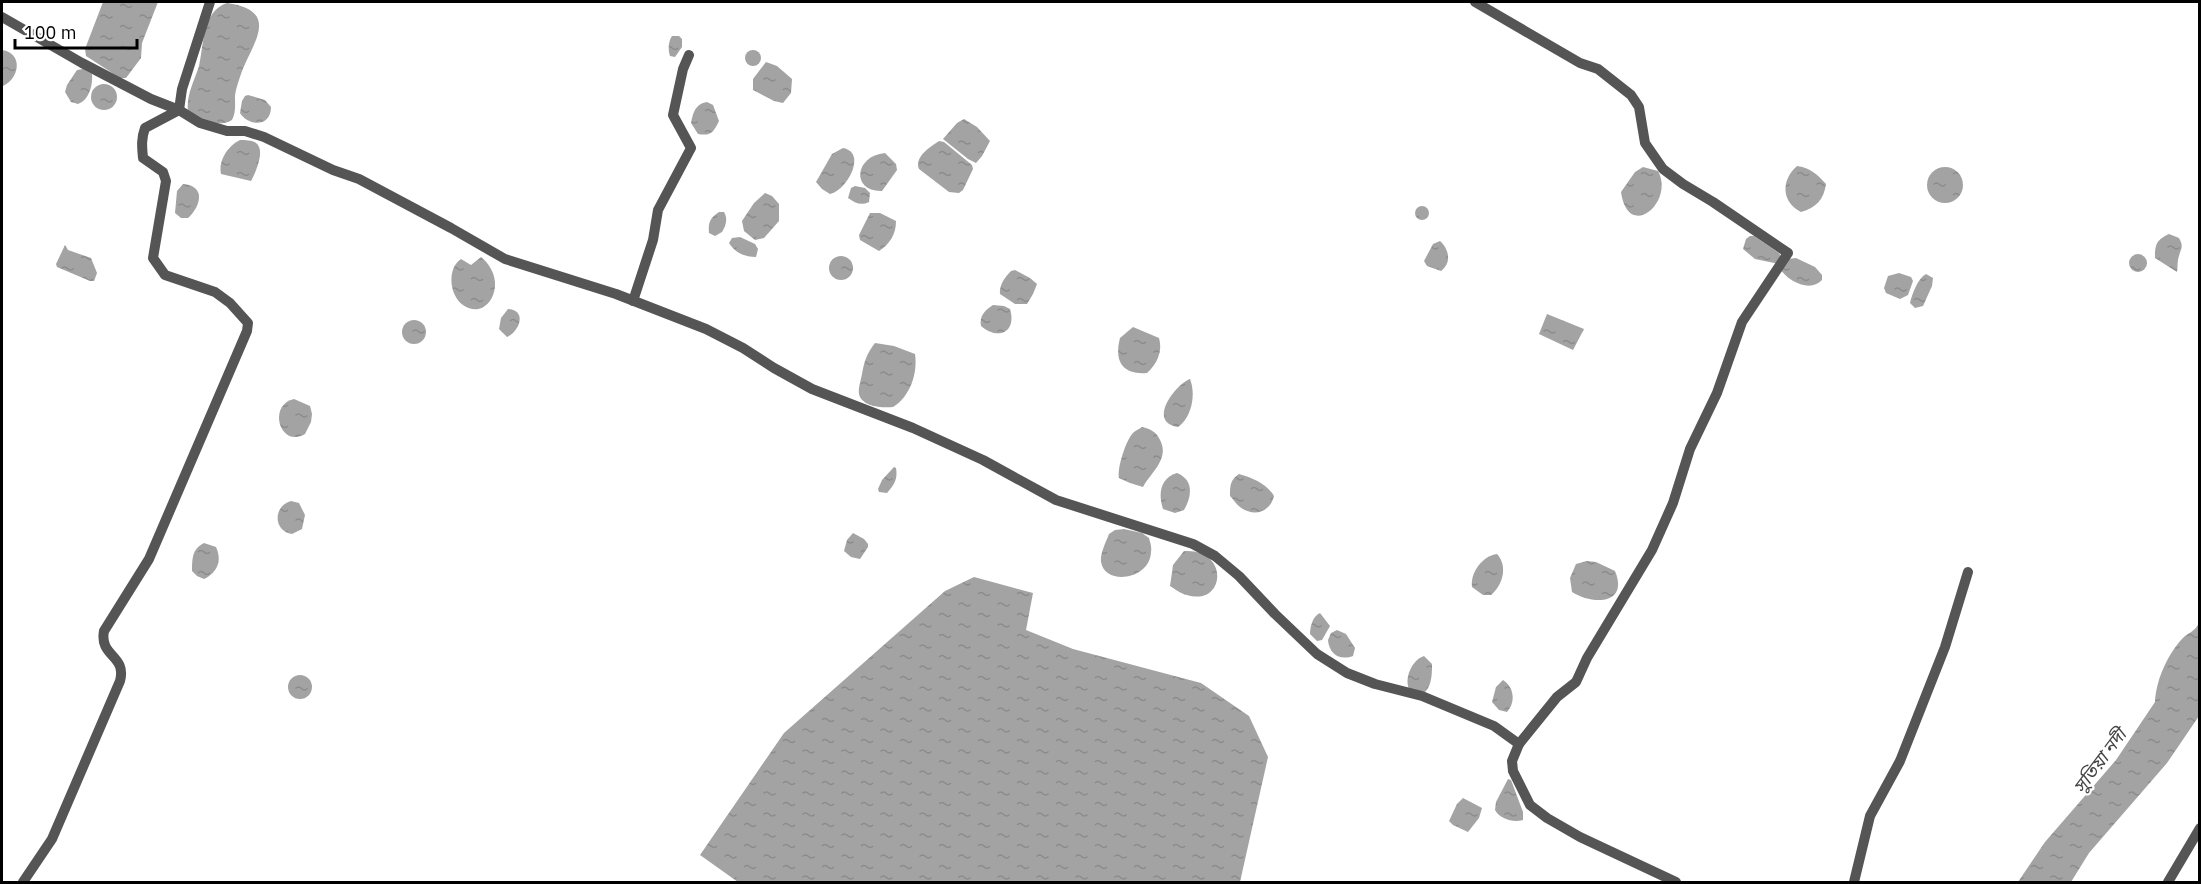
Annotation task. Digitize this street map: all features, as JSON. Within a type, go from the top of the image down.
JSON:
[{"type":"street","points":[[179,110],[182,89],[210,2]]},
{"type":"street","points":[[1475,2],[1580,63],[1598,69],[1631,95],[1639,107],[1646,143],[1664,169],[1788,253],[1742,322],[1717,393],[1690,449],[1673,503],[1652,550],[1587,658],[1576,682],[1557,697],[1519,744],[1512,762],[1513,771],[1530,805],[1547,818],[1580,837],[1676,882]]},
{"type":"street","points":[[2,16],[82,63],[151,99],[179,110],[200,123],[227,130],[245,131],[264,137],[333,170],[359,179],[505,260],[633,301],[706,329],[812,389],[913,428],[983,460],[1056,500],[1193,544],[1215,556],[1239,576],[1317,654],[1375,684],[1422,696],[1494,726],[1519,744]]},
{"type":"street","points":[[633,301],[653,240],[658,210],[691,148],[673,115],[683,69],[689,54]]},
{"type":"street","points":[[23,882],[52,839],[120,681],[121,664],[107,651],[102,640],[104,631],[149,559],[247,331],[248,323],[230,303],[215,292],[165,275],[153,258],[166,181],[163,172],[143,158],[142,135],[145,128],[179,110]]},
{"type":"street","points":[[1854,882],[1870,816],[1900,761],[1946,647],[1968,572]]},
{"type":"street","points":[[2168,882],[2199,828]]},
{"type":"water","points":[[103,2],[158,2],[142,43],[141,58],[126,78],[120,78],[86,56],[85,49]]},
{"type":"water","points":[[227,3],[244,7],[254,13],[259,30],[237,86],[235,112],[232,120],[220,124],[204,120],[188,112],[188,100],[199,66],[208,21],[219,7]]},
{"type":"water","points":[[672,36],[679,36],[682,39],[682,47],[675,57],[670,56],[669,51]]},
{"type":"water","points":[[2,50],[13,56],[17,66],[13,77],[3,86],[2,86]]},
{"type":"water","points":[[750,50],[756,50],[761,58],[759,64],[750,66],[745,61],[745,55]]},
{"type":"water","points":[[766,62],[777,66],[792,79],[791,93],[783,103],[753,90],[753,79]]},
{"type":"water","points":[[83,69],[92,74],[92,83],[88,96],[78,104],[71,102],[65,92],[77,70]]},
{"type":"water","points":[[104,84],[113,88],[117,97],[113,106],[104,110],[95,106],[91,97],[95,88]]},
{"type":"water","points":[[248,95],[265,100],[271,107],[270,114],[264,121],[254,123],[240,113],[242,101]]},
{"type":"water","points":[[707,102],[713,105],[719,121],[711,133],[698,134],[691,123],[697,107]]},
{"type":"water","points":[[964,119],[977,127],[990,141],[976,163],[943,139],[957,123]]},
{"type":"water","points":[[240,140],[253,141],[259,146],[259,162],[251,181],[221,174],[221,163],[225,154],[232,145]]},
{"type":"water","points":[[939,141],[944,142],[972,165],[973,169],[963,190],[959,193],[949,192],[919,169],[921,156]]},
{"type":"water","points":[[843,148],[850,151],[854,157],[852,172],[842,186],[830,194],[816,182],[832,154]]},
{"type":"water","points":[[885,153],[896,164],[897,170],[882,191],[872,190],[861,180],[862,167],[867,160]]},
{"type":"water","points":[[1797,166],[1813,172],[1826,184],[1818,202],[1801,212],[1790,203],[1786,190],[1788,178]]},
{"type":"water","points":[[1643,167],[1658,171],[1662,183],[1656,204],[1640,216],[1632,214],[1625,207],[1621,192],[1635,172]]},
{"type":"water","points":[[1945,167],[1958,172],[1963,185],[1958,198],[1945,203],[1932,198],[1927,185],[1932,172]]},
{"type":"water","points":[[183,184],[195,188],[199,197],[196,208],[188,218],[181,218],[175,213],[177,191]]},
{"type":"water","points":[[855,186],[865,188],[870,193],[869,202],[863,204],[848,198],[851,188]]},
{"type":"water","points":[[765,193],[772,196],[779,204],[779,221],[764,238],[755,240],[744,231],[742,221],[754,203]]},
{"type":"water","points":[[1419,206],[1425,206],[1429,213],[1425,220],[1419,220],[1415,216],[1415,210]]},
{"type":"water","points":[[719,212],[724,212],[726,222],[722,232],[715,236],[709,233],[709,226],[712,218]]},
{"type":"water","points":[[870,213],[880,213],[896,221],[892,238],[879,251],[860,240],[859,235]]},
{"type":"water","points":[[2169,234],[2179,238],[2182,247],[2177,272],[2155,258],[2157,243]]},
{"type":"water","points":[[1754,236],[1779,253],[1781,257],[1779,264],[1755,259],[1743,249],[1746,239]]},
{"type":"water","points":[[740,237],[755,244],[758,249],[756,257],[741,254],[731,246],[729,243],[732,238]]},
{"type":"water","points":[[1440,241],[1446,248],[1448,256],[1447,264],[1441,271],[1427,266],[1424,261],[1433,244]]},
{"type":"water","points":[[65,245],[68,250],[91,258],[97,273],[94,281],[57,267],[56,264]]},
{"type":"water","points":[[2134,254],[2142,254],[2147,259],[2145,270],[2134,272],[2129,267],[2129,259]]},
{"type":"water","points":[[841,256],[850,259],[853,268],[850,277],[841,280],[832,277],[829,268],[832,259]]},
{"type":"water","points":[[481,257],[487,263],[494,278],[494,292],[485,306],[469,308],[458,301],[455,295],[452,282],[453,269],[461,259],[471,265]]},
{"type":"water","points":[[1796,258],[1815,267],[1822,275],[1822,280],[1817,284],[1806,285],[1788,278],[1780,269],[1788,259]]},
{"type":"water","points":[[1015,270],[1037,284],[1027,304],[1015,304],[1000,294],[1000,287],[1005,279],[1011,271]]},
{"type":"water","points":[[1899,273],[1911,277],[1913,281],[1908,295],[1900,299],[1886,293],[1884,288],[1888,276]]},
{"type":"water","points":[[1926,274],[1933,278],[1932,286],[1923,306],[1915,308],[1910,303],[1912,295]]},
{"type":"water","points":[[993,305],[1010,309],[1011,323],[1005,332],[994,333],[981,326],[983,314]]},
{"type":"water","points":[[508,309],[518,313],[520,321],[512,334],[507,337],[499,329],[501,318]]},
{"type":"water","points":[[1547,314],[1584,329],[1573,350],[1539,334]]},
{"type":"water","points":[[414,320],[419,321],[425,327],[425,337],[419,343],[414,344],[409,343],[403,337],[402,332],[403,327],[409,321]]},
{"type":"water","points":[[1133,327],[1159,338],[1158,357],[1154,366],[1147,373],[1131,372],[1119,360],[1120,338]]},
{"type":"water","points":[[875,343],[894,346],[915,354],[912,384],[904,397],[893,407],[868,404],[859,394],[865,362]]},
{"type":"water","points":[[1190,379],[1193,398],[1190,411],[1178,427],[1169,424],[1164,418],[1167,403],[1178,388]]},
{"type":"water","points":[[294,399],[310,406],[312,414],[305,434],[296,437],[289,436],[283,431],[279,417],[286,403]]},
{"type":"water","points":[[1142,427],[1156,434],[1163,452],[1159,464],[1143,487],[1119,478],[1125,447],[1134,432]]},
{"type":"water","points":[[894,467],[896,468],[896,479],[893,484],[887,493],[879,492],[882,480]]},
{"type":"water","points":[[1177,473],[1183,476],[1189,484],[1190,494],[1184,510],[1175,513],[1163,509],[1161,492],[1167,479]]},
{"type":"water","points":[[1239,474],[1259,482],[1274,496],[1265,510],[1250,512],[1245,510],[1230,496],[1231,484]]},
{"type":"water","points":[[291,501],[299,503],[305,515],[302,529],[292,534],[281,528],[278,518],[281,508]]},
{"type":"water","points":[[1124,529],[1142,533],[1149,538],[1151,550],[1149,561],[1143,569],[1136,574],[1118,577],[1104,570],[1101,559],[1109,534],[1115,530]]},
{"type":"water","points":[[853,533],[868,544],[860,559],[851,557],[844,551],[847,540]]},
{"type":"water","points":[[204,543],[216,547],[219,561],[213,573],[204,579],[192,571],[195,551]]},
{"type":"water","points":[[1184,551],[1199,553],[1209,558],[1215,567],[1217,576],[1215,586],[1209,593],[1200,596],[1187,595],[1170,586],[1173,565]]},
{"type":"water","points":[[1497,554],[1503,570],[1501,581],[1491,595],[1483,595],[1472,587],[1473,576],[1478,566],[1486,558]]},
{"type":"water","points":[[1587,561],[1596,562],[1615,571],[1618,582],[1613,596],[1598,600],[1572,592],[1570,578],[1576,564]]},
{"type":"water","points":[[974,577],[1033,593],[1026,630],[1073,649],[1201,683],[1249,716],[1268,757],[1240,882],[738,882],[700,855],[784,733],[945,591]]},
{"type":"water","points":[[1320,613],[1330,626],[1322,640],[1317,641],[1310,631],[1314,619]]},
{"type":"water","points":[[2199,623],[2199,716],[2167,763],[2089,853],[2071,882],[2018,882],[2045,842],[2116,760],[2155,702],[2160,677],[2167,660],[2182,639]]},
{"type":"water","points":[[1337,630],[1346,634],[1355,648],[1353,656],[1340,657],[1330,649],[1328,640],[1331,633]]},
{"type":"water","points":[[1424,656],[1432,664],[1429,686],[1425,692],[1409,689],[1410,670],[1416,661]]},
{"type":"water","points":[[300,675],[309,678],[312,687],[309,696],[300,699],[291,696],[288,687],[291,678]]},
{"type":"water","points":[[1503,680],[1510,687],[1513,699],[1507,712],[1499,710],[1492,702],[1496,687]]},
{"type":"water","points":[[1508,779],[1511,780],[1523,812],[1523,820],[1507,819],[1495,810],[1496,802]]},
{"type":"water","points":[[1463,798],[1482,808],[1479,818],[1468,832],[1449,821],[1457,804]]},
{"type":"water label","name":"সুতিয়া নদী","points":[[2100,761]]}]
